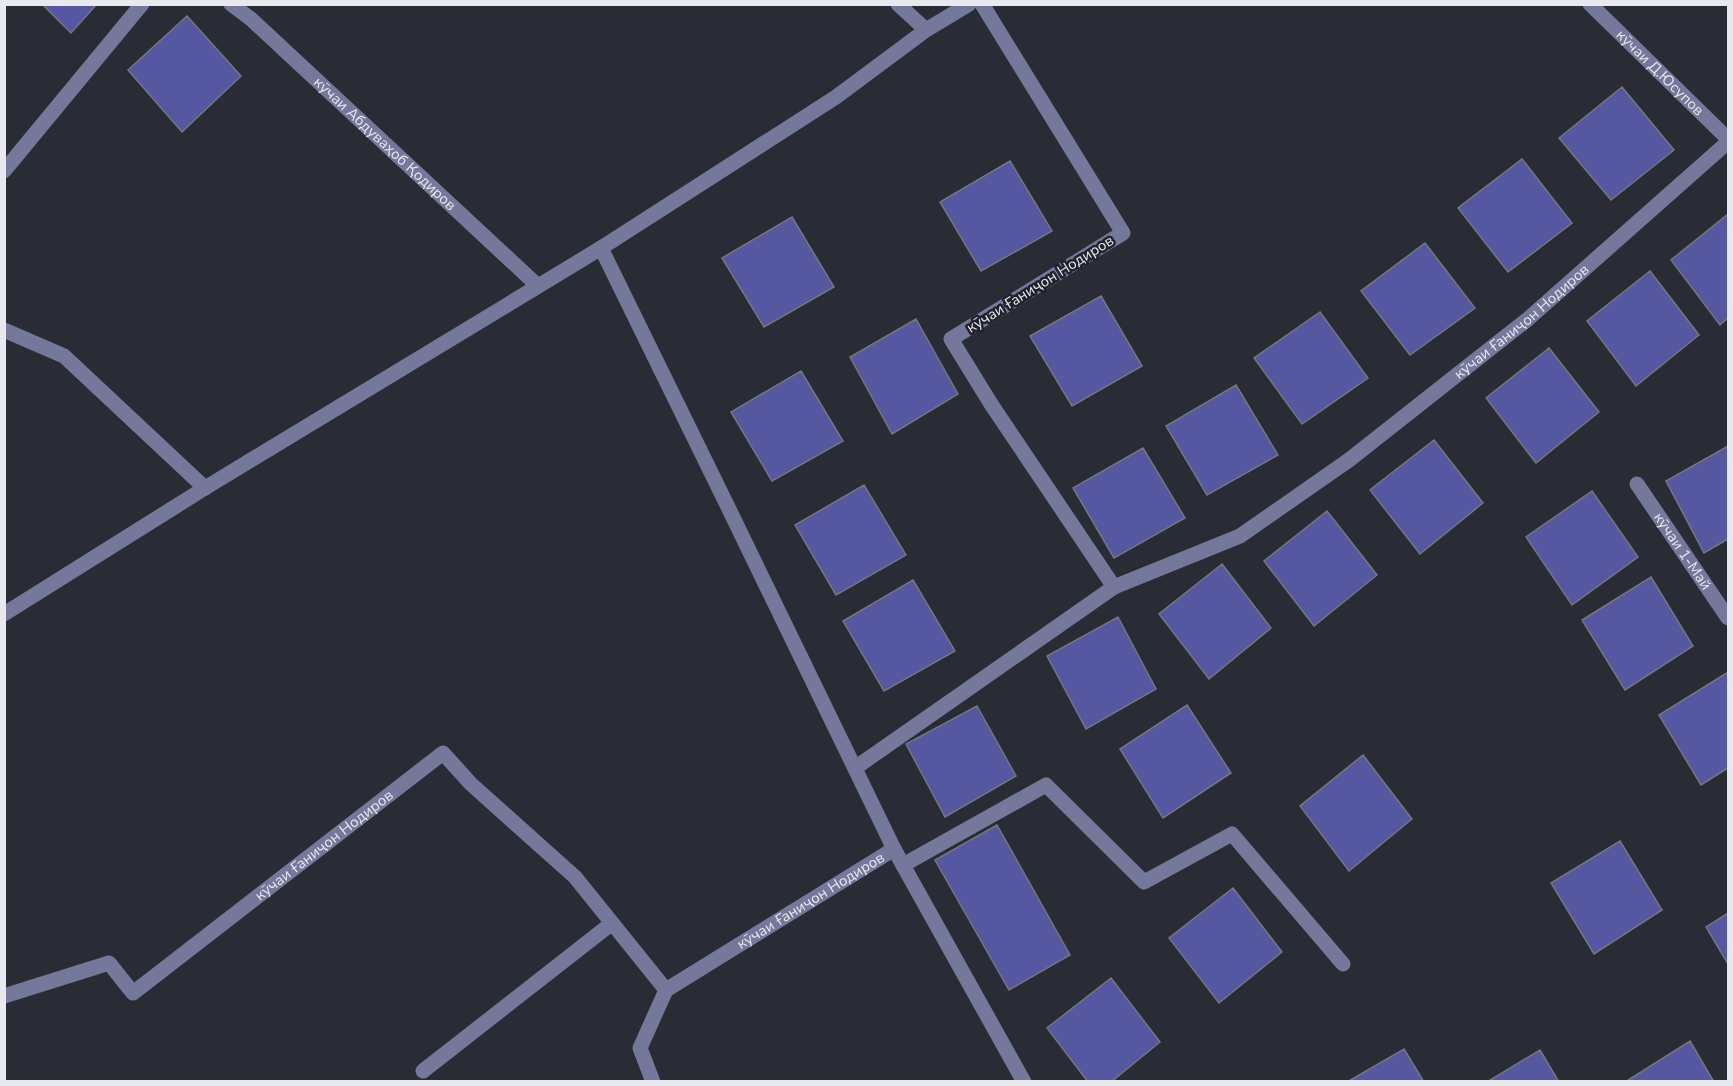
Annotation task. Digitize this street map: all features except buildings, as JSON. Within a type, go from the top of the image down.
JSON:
[{"type":"street","points":[[4,171],[142,4]]},
{"type":"street","name":"кӯчаи Абдуваҳоб Қодиров","points":[[231,4],[260,27],[537,285]]},
{"type":"street","points":[[898,4],[926,30]]},
{"type":"street","points":[[4,614],[205,488],[601,248],[836,97],[926,30],[969,4]]},
{"type":"street","name":"кӯчаи Ғаниҷон Нодиров","points":[[982,4],[1123,233],[951,339],[991,404],[1114,587]]},
{"type":"street","name":"кӯчаи Д.Юсупов","points":[[1590,4],[1728,141]]},
{"type":"street","name":"кӯчаи Ғаниҷон Нодиров","points":[[855,768],[1114,587],[1240,536],[1349,459],[1528,319],[1728,141]]},
{"type":"street","name":"кӯчаи Ғаниҷон Нодиров","points":[[601,248],[894,849],[1024,1082]]},
{"type":"street","points":[[4,330],[64,356],[205,488]]},
{"type":"street","name":"кӯчаи 1-Май","points":[[1637,484],[1728,618]]},
{"type":"street","name":"кӯчаи Ғаниҷон Нодиров","points":[[4,996],[109,963],[133,993],[443,753],[471,784],[574,877],[666,990],[894,849]]},
{"type":"street","name":"кӯчаи Ғаниҷон Нодиров","points":[[903,865],[1046,785],[1144,882],[1232,834],[1343,964]]},
{"type":"street","points":[[423,1071],[611,924]]},
{"type":"street","points":[[654,1082],[640,1048],[666,990]]}]
